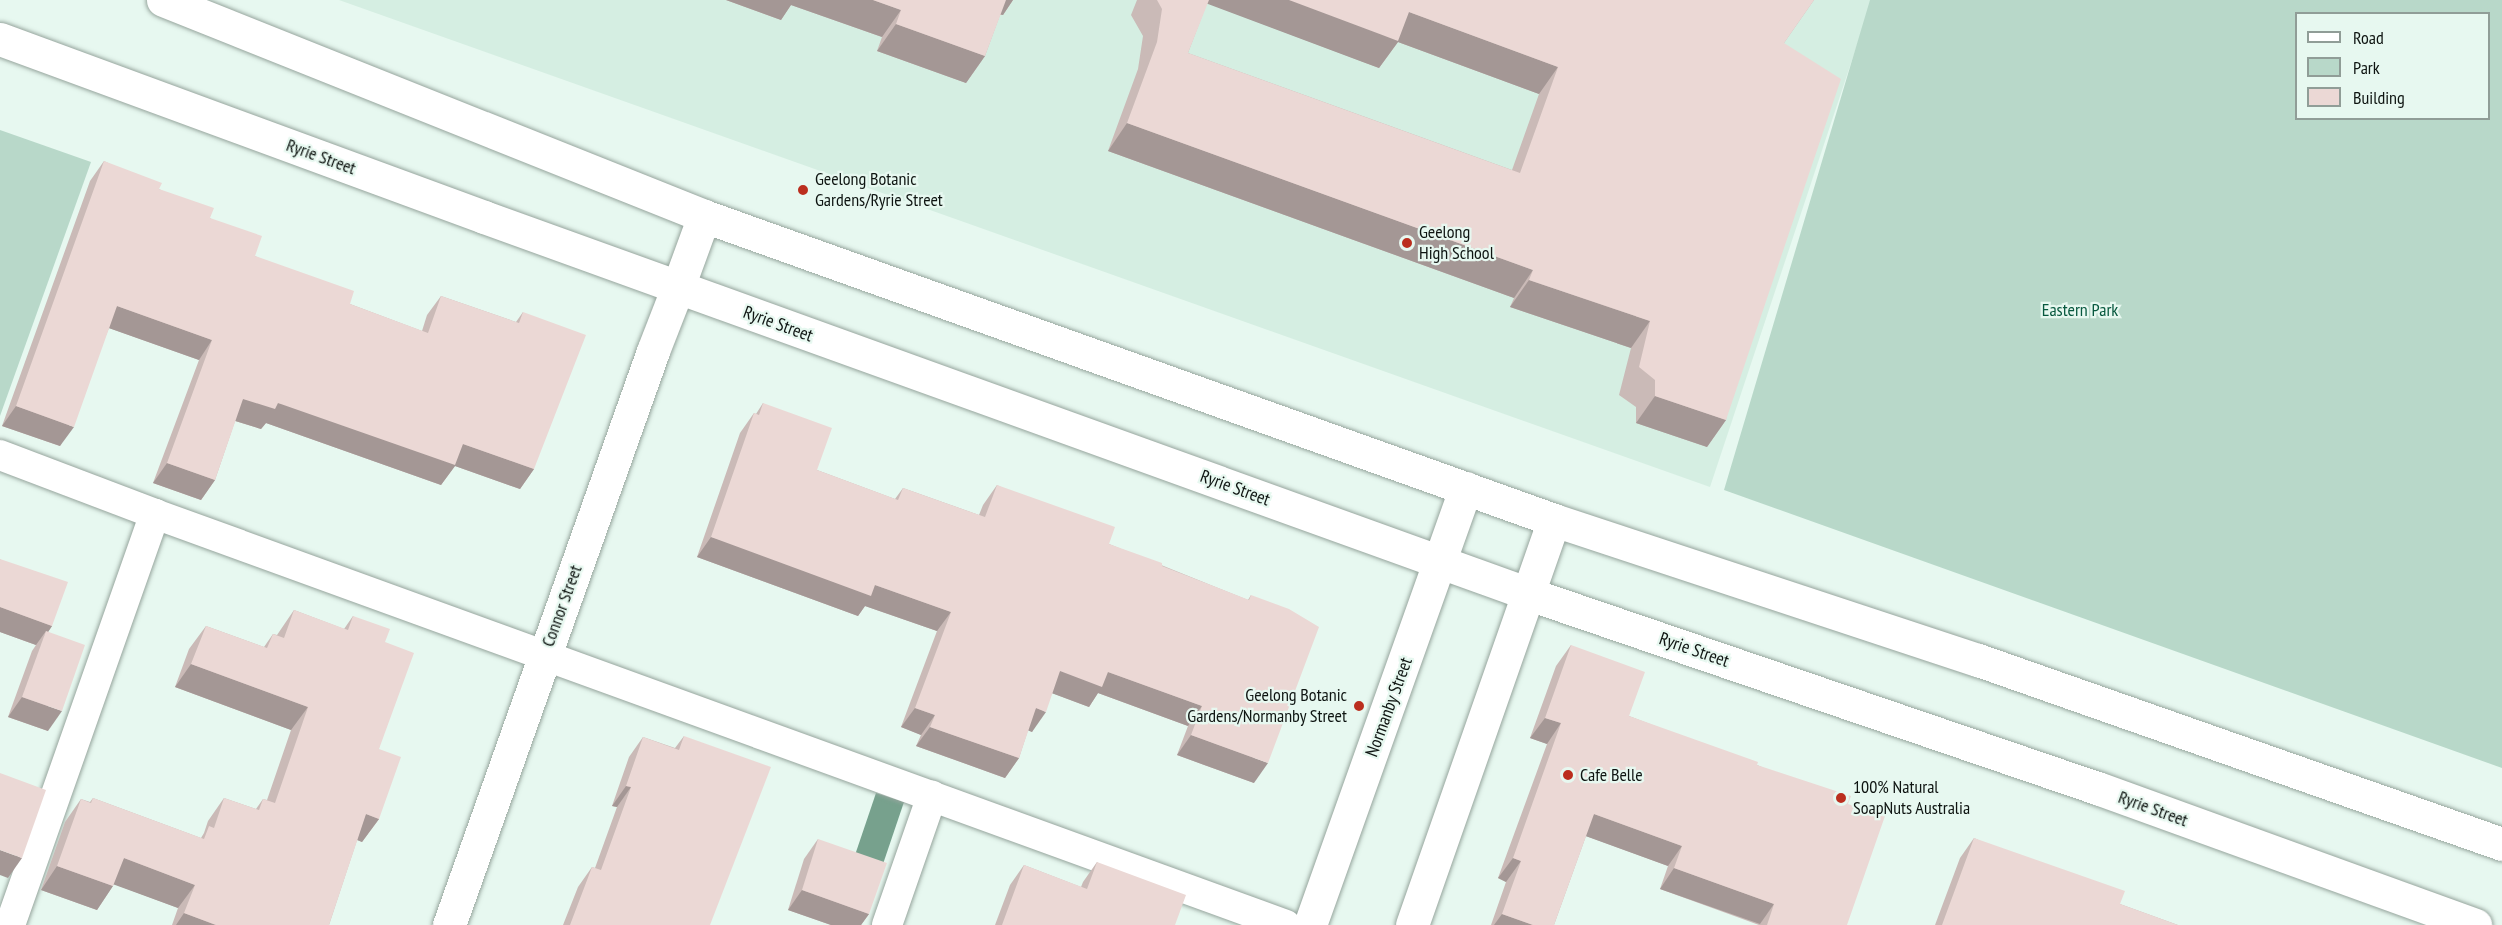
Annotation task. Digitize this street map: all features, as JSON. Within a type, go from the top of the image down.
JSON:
[{"type":"main road","points":[[163,0],[704,216],[1554,520],[1978,660],[2502,844]]},
{"type":"main road","name":"Ryrie Street","points":[[0,39],[1529,594],[2100,789],[2475,925]]},
{"type":"main road","name":"Connor Street","points":[[449,925],[652,351],[704,216]]},
{"type":"main road","name":"Normanby Street","points":[[1310,925],[1466,488]]},
{"type":"main road","points":[[1414,924],[1554,520]]},
{"type":"lane","points":[[0,455],[155,514],[544,653],[1287,925]]},
{"type":"lane","points":[[10,925],[155,514]]},
{"type":"lane","points":[[887,925],[932,796]]},
{"type":"shaded area","name":"Geelong High School","points":[[339,0],[1872,0],[1710,487]]},
{"type":"shaded area","points":[[876,793],[904,802],[882,867],[854,858]]},
{"type":"green space","name":"Eastern Park","points":[[1870,0],[2502,0],[2502,768],[1724,490]]},
{"type":"green space","points":[[0,130],[91,162],[0,416]]},
{"type":"building","points":[[873,0],[1006,0],[985,56],[896,24],[901,10]]},
{"type":"building","points":[[1157,0],[1209,0],[1188,53],[1520,173],[1558,67],[1409,12],[1398,41],[1289,0],[1814,0],[1784,43],[1841,79],[1726,420],[1655,396],[1655,380],[1639,367],[1650,321],[1529,280],[1533,270],[1127,123],[1157,42],[1162,9]]},
{"type":"building","points":[[104,161],[162,183],[159,189],[214,208],[210,218],[262,236],[255,256],[354,291],[350,304],[428,333],[441,296],[519,323],[523,312],[586,335],[534,469],[463,444],[455,465],[278,403],[275,409],[243,399],[215,480],[167,463],[212,340],[117,306],[74,427],[16,406]]},
{"type":"building","points":[[763,403],[832,428],[817,470],[898,500],[903,488],[985,517],[997,485],[1115,527],[1109,544],[1162,563],[1162,566],[1249,600],[1251,595],[1289,609],[1319,627],[1268,763],[1191,735],[1202,706],[1108,672],[1102,687],[1060,671],[1046,712],[1036,708],[1019,758],[930,727],[935,715],[915,708],[951,612],[875,585],[871,596],[711,537],[754,413],[759,415]]},
{"type":"building","points":[[0,559],[68,582],[52,626],[0,607]]},
{"type":"building","points":[[294,610],[348,630],[353,616],[390,629],[385,642],[414,653],[379,749],[401,757],[379,819],[366,814],[329,925],[216,925],[184,913],[195,885],[124,858],[113,886],[57,866],[81,799],[91,803],[93,798],[204,839],[209,826],[214,828],[224,798],[259,810],[263,799],[275,803],[308,707],[191,664],[206,626],[267,648],[273,634],[284,638]]},
{"type":"building","points":[[46,631],[85,645],[62,711],[22,697]]},
{"type":"building","points":[[1571,645],[1645,672],[1629,716],[1758,762],[1757,765],[1851,796],[1848,804],[1885,816],[1847,925],[1767,925],[1774,904],[1674,868],[1682,846],[1594,814],[1554,925],[1533,925],[1502,914],[1521,861],[1513,858],[1561,723],[1545,718]]},
{"type":"building","points":[[684,736],[771,767],[710,925],[570,925],[592,867],[601,870],[631,787],[626,786],[643,737],[679,750]]},
{"type":"building","points":[[0,773],[46,790],[22,858],[0,850]]},
{"type":"building","points":[[1974,838],[2125,891],[2120,904],[2178,925],[1942,925]]},
{"type":"building","points":[[818,839],[887,863],[869,914],[802,890]]},
{"type":"building","points":[[1097,862],[1186,895],[1175,925],[1002,925],[1024,865],[1087,889]]},
{"type":"place","name":"Geelong Botanic Gardens/Ryrie Street","points":[[803,190]]},
{"type":"place","name":"Geelong High School","points":[[1407,243]]},
{"type":"place","name":"Geelong Botanic Gardens/Normanby Street","points":[[1359,706]]},
{"type":"place","name":"Cafe Belle","points":[[1568,775]]},
{"type":"place","name":"100% Natural SoapNuts Australia","points":[[1841,798]]}]
